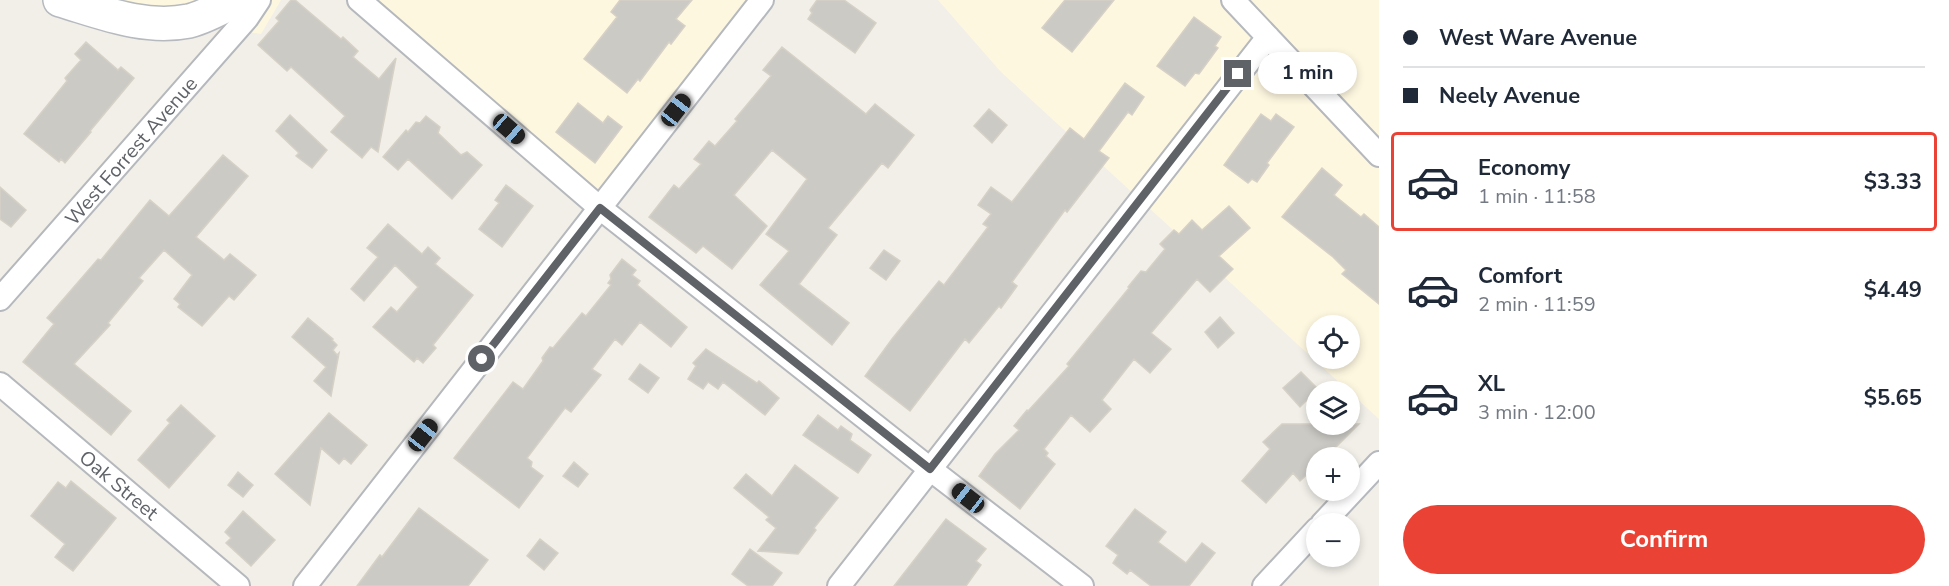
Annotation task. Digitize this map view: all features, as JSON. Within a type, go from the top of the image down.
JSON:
[{"type":"main road","points":[[60,0],[111,16],[137,21],[168,22],[198,18],[236,0]]},
{"type":"main road","points":[[129,0],[147,2],[172,0]]},
{"type":"street","name":"West Forrest Avenue","points":[[0,299],[247,18],[259,0]]},
{"type":"street","points":[[359,0],[600,208],[1082,586]]},
{"type":"street","points":[[305,586],[762,0]]},
{"type":"street","points":[[1233,0],[1379,155]]},
{"type":"street","points":[[839,586],[1268,37]]},
{"type":"street","name":"Oak Street","points":[[0,384],[238,586]]},
{"type":"street","points":[[1333,513],[1379,463]]},
{"type":"street","points":[[1264,586],[1306,541]]},
{"type":"shaded area","points":[[52,0],[281,0],[261,34]]},
{"type":"shaded area","points":[[374,0],[747,0],[606,210]]},
{"type":"shaded area","points":[[938,0],[1379,0],[1379,419],[1360,402],[1360,381],[1338,381],[1325,369],[1360,369],[1360,315],[1306,315],[1306,352],[1001,72]]},
{"type":"building","points":[[291,0],[295,0],[341,39],[343,37],[358,51],[353,57],[379,79],[396,58],[378,152],[371,147],[362,158],[331,132],[345,116],[291,67],[287,71],[258,45],[279,21],[276,18]]},
{"type":"building","points":[[620,0],[692,0],[676,19],[685,26],[671,44],[669,42],[640,81],[638,79],[627,93],[584,59],[617,17],[611,12]]},
{"type":"building","points":[[817,0],[844,0],[876,23],[855,53],[808,19],[812,13],[810,10]]},
{"type":"building","points":[[1065,0],[1114,0],[1072,52],[1042,28]]},
{"type":"building","points":[[1194,17],[1221,37],[1215,46],[1218,48],[1199,74],[1195,73],[1185,86],[1157,66]]},
{"type":"building","points":[[86,42],[118,70],[121,67],[134,78],[65,163],[61,159],[59,162],[24,134],[67,81],[65,78],[81,60],[75,54]]},
{"type":"building","points":[[782,47],[866,114],[875,104],[914,135],[888,168],[882,163],[828,228],[837,235],[799,284],[849,323],[832,345],[760,285],[789,251],[766,234],[807,179],[772,150],[734,195],[767,226],[732,269],[703,246],[696,253],[649,217],[674,185],[679,189],[701,164],[694,159],[709,141],[715,146],[737,121],[735,119],[771,76],[763,70]]},
{"type":"building","points":[[1125,83],[1144,97],[1132,115],[1128,112],[1099,151],[1109,158],[1067,212],[1065,210],[1012,282],[1017,286],[1001,308],[999,306],[969,343],[965,339],[910,411],[865,376],[939,281],[944,285],[988,227],[983,224],[991,214],[978,205],[991,187],[1012,202],[1070,128],[1084,139]]},
{"type":"building","points":[[578,103],[603,123],[608,116],[622,127],[595,163],[556,132]]},
{"type":"building","points":[[989,109],[1007,125],[992,143],[974,126]]},
{"type":"building","points":[[1261,114],[1271,121],[1276,114],[1294,127],[1267,163],[1269,165],[1257,182],[1252,179],[1248,183],[1224,165]]},
{"type":"building","points":[[290,115],[327,150],[312,168],[296,156],[299,153],[276,131]]},
{"type":"building","points":[[426,116],[440,127],[438,133],[461,155],[467,152],[482,165],[452,199],[408,159],[398,170],[383,157],[406,130],[408,132],[416,122],[420,123]]},
{"type":"building","points":[[223,155],[248,176],[196,237],[224,260],[230,254],[256,275],[234,300],[229,296],[202,326],[178,307],[180,304],[174,299],[192,275],[164,250],[139,278],[143,281],[108,323],[110,325],[74,364],[131,411],[111,435],[23,362],[54,324],[47,318],[98,259],[101,260],[150,200],[169,216]]},
{"type":"building","points":[[1322,168],[1342,185],[1334,195],[1361,217],[1364,214],[1379,227],[1379,304],[1342,274],[1346,270],[1333,257],[1282,217]]},
{"type":"building","points":[[506,185],[533,206],[502,247],[479,229],[499,203],[495,200]]},
{"type":"building","points":[[0,187],[26,210],[11,227],[0,219]]},
{"type":"building","points":[[1229,206],[1250,228],[1219,256],[1233,269],[1210,292],[1197,279],[1151,333],[1171,349],[1150,373],[1134,359],[1102,400],[1111,409],[1090,432],[1071,415],[1044,449],[1048,453],[1046,456],[1055,464],[1020,509],[979,476],[995,454],[1019,430],[1014,426],[1027,410],[1069,366],[1067,364],[1141,271],[1146,272],[1165,249],[1160,244],[1174,230],[1179,234],[1192,220],[1202,230]]},
{"type":"building","points":[[388,224],[422,254],[428,247],[440,258],[435,264],[473,295],[433,345],[436,348],[423,363],[417,358],[414,362],[373,327],[391,307],[397,312],[418,287],[395,265],[364,301],[351,289],[378,257],[367,248]]},
{"type":"building","points":[[884,250],[900,261],[886,280],[870,268]]},
{"type":"building","points":[[622,259],[636,270],[632,275],[640,281],[637,285],[687,327],[671,347],[640,322],[622,345],[615,339],[592,369],[601,375],[571,412],[565,408],[527,458],[532,462],[531,467],[543,476],[519,508],[454,458],[513,382],[523,389],[550,347],[553,348],[582,313],[586,316],[611,285],[608,283],[611,279],[610,275]]},
{"type":"building","points":[[1220,317],[1234,333],[1218,348],[1205,332]]},
{"type":"building","points":[[308,318],[337,345],[333,350],[337,355],[339,353],[331,396],[314,381],[326,367],[292,337]]},
{"type":"building","points":[[706,349],[757,383],[759,381],[779,398],[765,415],[723,382],[718,389],[708,382],[703,389],[688,379],[696,366],[693,363]]},
{"type":"building","points":[[640,364],[659,378],[648,393],[629,379]]},
{"type":"building","points":[[1301,372],[1310,381],[1306,381],[1306,401],[1300,407],[1283,388]]},
{"type":"building","points":[[181,405],[215,436],[169,488],[138,460],[170,423],[167,420]]},
{"type":"building","points":[[329,413],[367,445],[351,464],[344,458],[339,464],[321,448],[310,505],[275,474]]},
{"type":"building","points":[[818,415],[838,430],[841,426],[852,434],[850,440],[871,455],[858,473],[803,435]]},
{"type":"building","points":[[1282,424],[1306,424],[1306,435],[1348,435],[1336,447],[1306,447],[1306,475],[1300,481],[1293,473],[1266,503],[1242,481],[1270,449],[1263,442]]},
{"type":"building","points":[[574,462],[588,474],[578,487],[563,476]]},
{"type":"building","points":[[795,465],[838,498],[814,528],[816,530],[798,554],[758,551],[776,528],[766,520],[769,517],[734,488],[746,474],[772,496]]},
{"type":"building","points":[[238,472],[253,485],[243,497],[228,485]]},
{"type":"building","points":[[71,481],[116,518],[73,571],[55,557],[65,544],[31,516],[58,482],[66,488]]},
{"type":"building","points":[[419,508],[488,560],[468,586],[357,586],[380,555],[382,557]]},
{"type":"building","points":[[1135,509],[1166,532],[1158,542],[1186,563],[1202,543],[1215,553],[1189,586],[1151,586],[1130,570],[1127,574],[1113,563],[1118,555],[1106,546]]},
{"type":"building","points":[[243,511],[275,540],[251,566],[226,543],[231,538],[225,532]]},
{"type":"building","points":[[946,519],[986,549],[976,561],[981,565],[966,586],[894,586]]},
{"type":"building","points":[[540,539],[558,553],[544,570],[527,556]]},
{"type":"building","points":[[750,549],[782,573],[772,586],[748,586],[732,574]]},
{"type":"route","points":[[482,359],[600,208],[930,469],[1238,74]]}]
